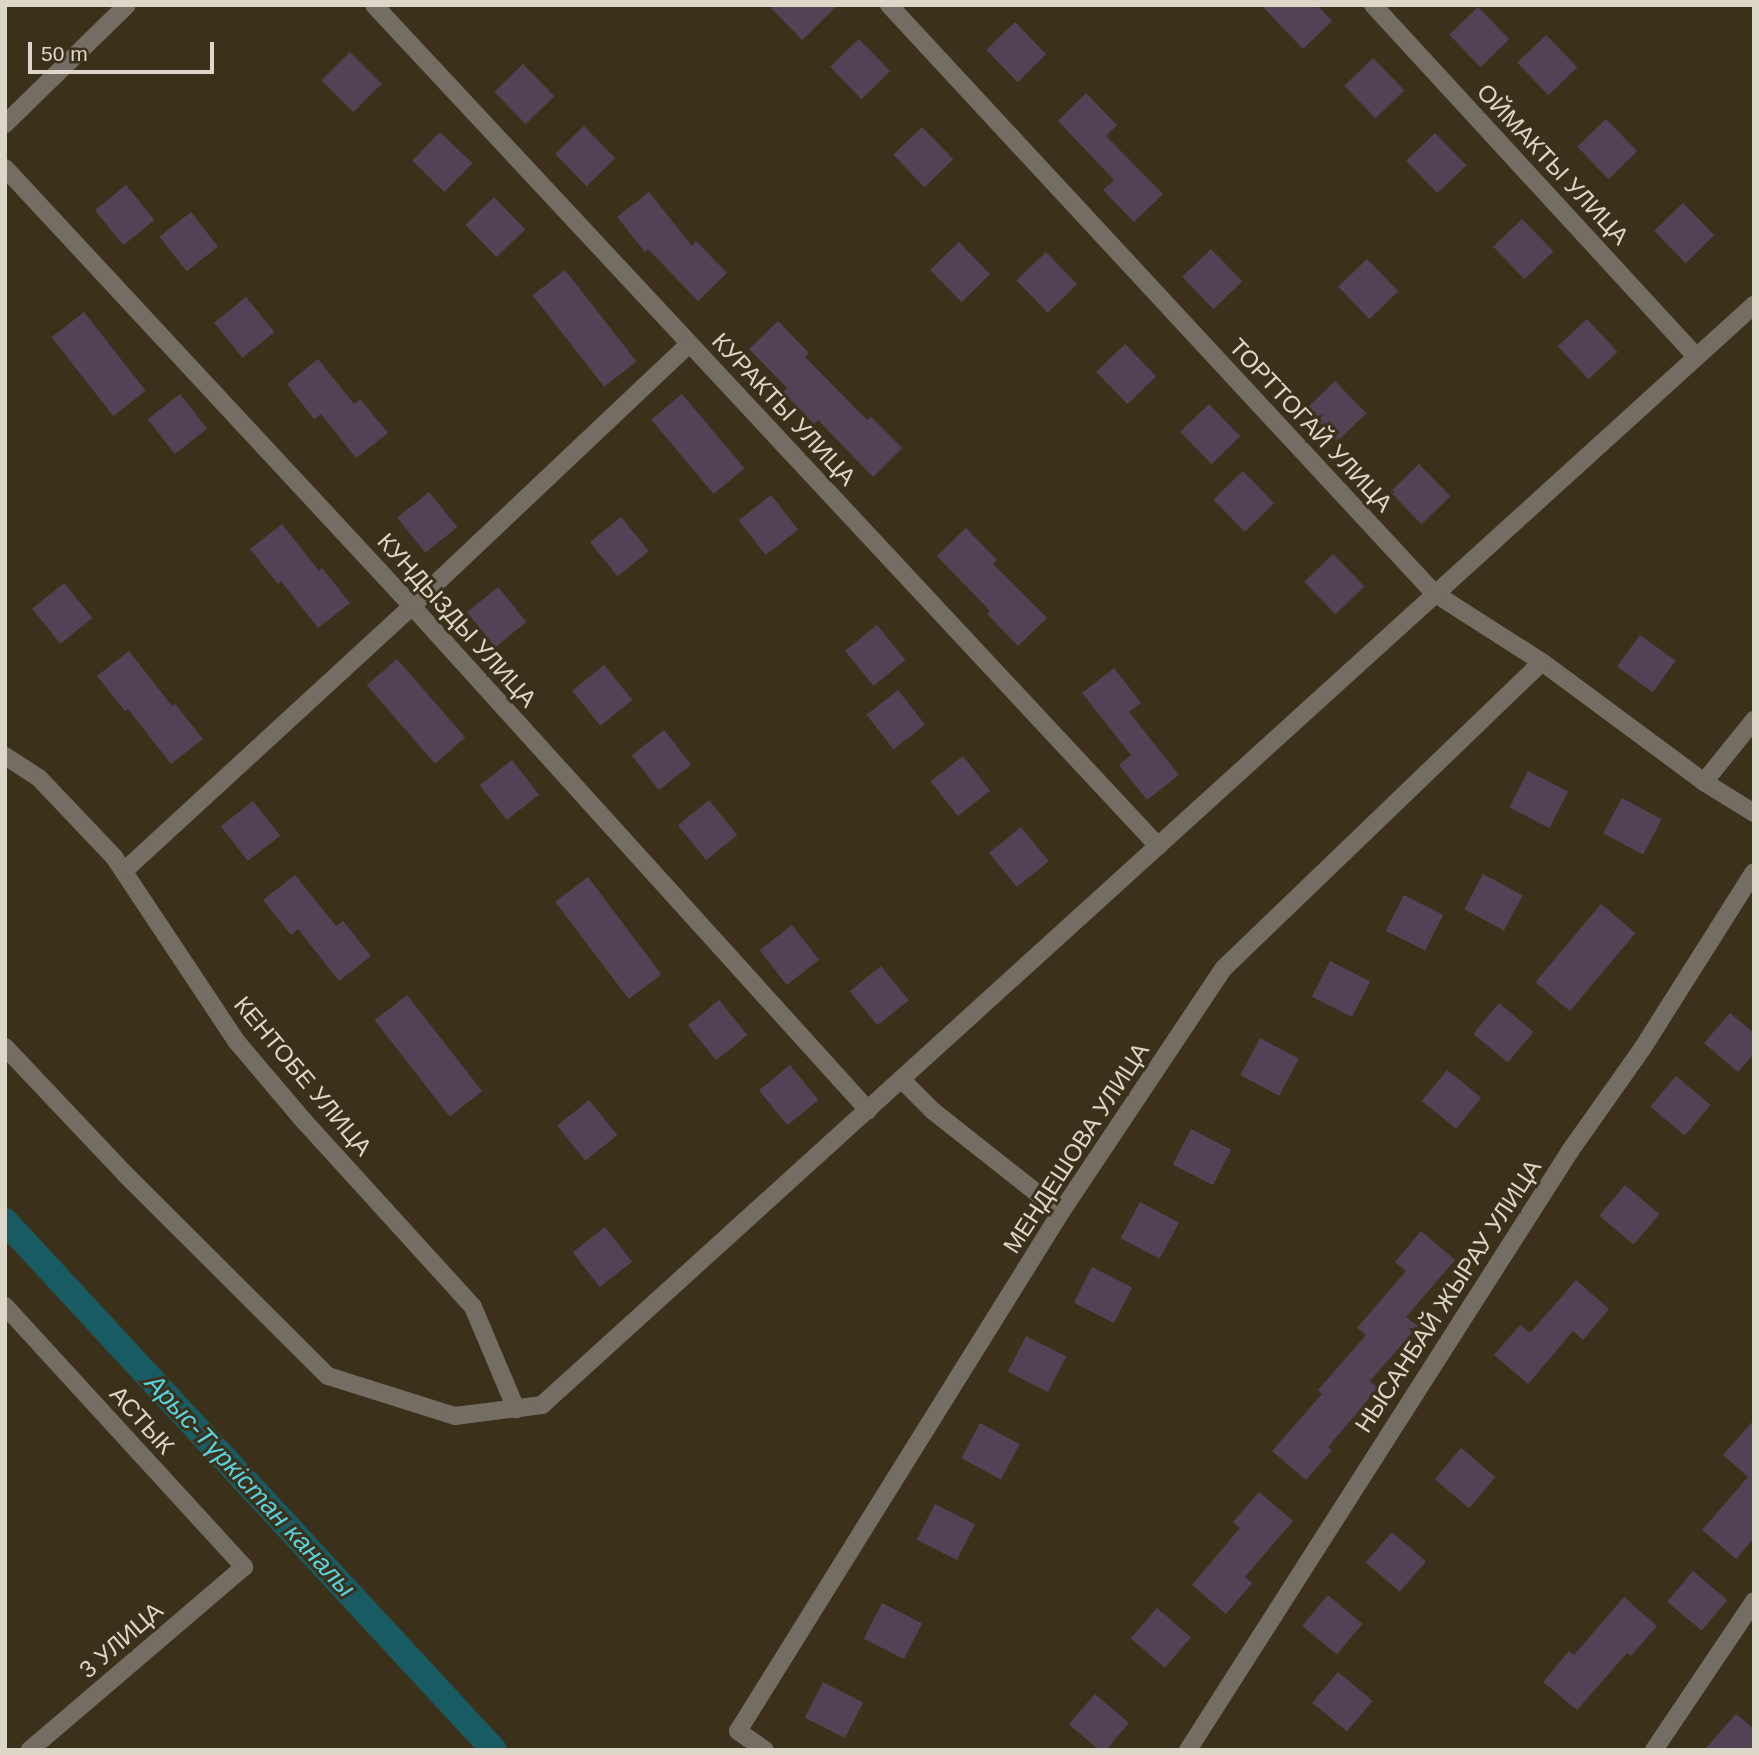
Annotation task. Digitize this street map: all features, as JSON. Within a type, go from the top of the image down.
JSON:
[{"type":"street","points":[[5,124],[127,5]]},
{"type":"street","name":"КУРАКТЫ УЛИЦА","points":[[374,5],[1158,846]]},
{"type":"street","name":"ТОРТТОГАЙ УЛИЦА","points":[[889,5],[1434,593],[1542,662],[1704,782],[1754,813]]},
{"type":"street","name":"ОЙМАКТЫ УЛИЦА","points":[[1373,5],[1697,357]]},
{"type":"street","name":"КУНДЫЗДЫ УЛИЦА","points":[[5,168],[412,606],[868,1110]]},
{"type":"street","points":[[5,1047],[125,1174],[328,1377],[455,1416],[542,1405],[1754,305]]},
{"type":"street","points":[[124,871],[412,606],[689,344]]},
{"type":"street","name":"МЕНДЕШОВА УЛИЦА","points":[[765,1750],[738,1731],[1061,1212],[1224,968],[1542,662]]},
{"type":"street","points":[[1704,782],[1754,720]]},
{"type":"street","name":"КЕНТОБЕ УЛИЦА","points":[[5,756],[39,778],[124,871],[237,1042],[304,1121],[473,1307],[516,1409]]},
{"type":"street","name":"НЫСАНБАЙ ЖЫРАУ УЛИЦА","points":[[1188,1750],[1570,1151],[1642,1049],[1754,872]]},
{"type":"street","points":[[901,1079],[933,1111],[1061,1212]]},
{"type":"street","name":"АСТЫК","points":[[5,1306],[244,1567]]},
{"type":"street","name":"3 УЛИЦА","points":[[30,1750],[244,1567]]},
{"type":"street","points":[[1654,1750],[1754,1601]]},
{"type":"building","points":[[768,5],[838,5],[802,40]]},
{"type":"building","points":[[1261,5],[1317,5],[1332,21],[1303,49]]},
{"type":"building","points":[[1478,7],[1509,39],[1480,67],[1449,35]]},
{"type":"building","points":[[1015,22],[1046,54],[1017,82],[986,50]]},
{"type":"building","points":[[1546,35],[1577,67],[1548,95],[1517,63]]},
{"type":"building","points":[[859,39],[890,71],[861,99],[830,67]]},
{"type":"building","points":[[350,52],[382,84],[354,112],[322,80]]},
{"type":"building","points":[[1373,58],[1404,90],[1375,118],[1344,86]]},
{"type":"building","points":[[523,64],[554,96],[525,124],[494,92]]},
{"type":"building","points":[[1086,93],[1117,125],[1106,136],[1163,194],[1134,222],[1103,190],[1114,180],[1058,121]]},
{"type":"building","points":[[1606,119],[1637,151],[1608,179],[1577,147]]},
{"type":"building","points":[[584,126],[615,158],[586,186],[555,154]]},
{"type":"building","points":[[922,127],[953,159],[924,187],[893,155]]},
{"type":"building","points":[[440,132],[472,163],[445,192],[412,161]]},
{"type":"building","points":[[1435,133],[1466,165],[1437,193],[1406,161]]},
{"type":"building","points":[[126,185],[154,220],[123,245],[95,210]]},
{"type":"building","points":[[649,192],[692,246],[696,241],[727,273],[698,301],[648,249],[645,252],[617,217]]},
{"type":"building","points":[[494,197],[525,229],[496,257],[465,225]]},
{"type":"building","points":[[1683,203],[1714,235],[1685,263],[1654,231]]},
{"type":"building","points":[[191,212],[218,247],[187,271],[159,237]]},
{"type":"building","points":[[1522,219],[1553,251],[1524,279],[1493,247]]},
{"type":"building","points":[[959,242],[990,274],[961,302],[930,270]]},
{"type":"building","points":[[1211,249],[1242,281],[1213,309],[1182,277]]},
{"type":"building","points":[[1046,252],[1077,284],[1048,313],[1017,280]]},
{"type":"building","points":[[1367,259],[1398,291],[1369,319],[1338,287]]},
{"type":"building","points":[[565,270],[636,361],[604,387],[533,295]]},
{"type":"building","points":[[246,297],[274,332],[242,358],[214,323]]},
{"type":"building","points":[[84,312],[146,391],[113,416],[52,337]]},
{"type":"building","points":[[1587,319],[1618,352],[1588,379],[1558,346]]},
{"type":"building","points":[[778,321],[809,353],[805,357],[867,420],[871,417],[902,448],[873,477],[818,420],[814,424],[783,392],[787,388],[749,349]]},
{"type":"building","points":[[1125,344],[1156,376],[1127,404],[1096,372]]},
{"type":"building","points":[[318,359],[354,404],[360,399],[388,433],[356,458],[321,414],[314,419],[287,384]]},
{"type":"building","points":[[1335,381],[1366,413],[1337,441],[1306,409]]},
{"type":"building","points":[[180,394],[207,429],[175,454],[148,419]]},
{"type":"building","points":[[682,394],[744,468],[714,494],[651,420]]},
{"type":"building","points":[[1209,404],[1240,436],[1211,464],[1180,432]]},
{"type":"building","points":[[1419,464],[1450,496],[1421,524],[1390,492]]},
{"type":"building","points":[[1243,471],[1274,503],[1245,532],[1214,499]]},
{"type":"building","points":[[429,492],[457,527],[425,553],[397,518]]},
{"type":"building","points":[[771,495],[798,530],[766,555],[739,520]]},
{"type":"building","points":[[621,517],[649,551],[618,576],[590,542]]},
{"type":"building","points":[[282,524],[319,571],[322,568],[350,603],[318,628],[281,581],[278,584],[250,549]]},
{"type":"building","points":[[966,528],[997,560],[993,564],[1047,618],[1018,646],[987,614],[990,611],[937,556]]},
{"type":"building","points":[[1333,554],[1364,586],[1335,614],[1304,582]]},
{"type":"building","points":[[64,583],[92,618],[60,644],[32,609]]},
{"type":"building","points":[[498,587],[526,622],[495,647],[467,612]]},
{"type":"building","points":[[877,625],[905,660],[873,686],[845,651]]},
{"type":"building","points":[[1640,635],[1676,661],[1653,692],[1617,667]]},
{"type":"building","points":[[129,651],[172,706],[175,704],[203,739],[171,764],[128,709],[125,711],[97,676]]},
{"type":"building","points":[[397,659],[465,737],[435,764],[367,685]]},
{"type":"building","points":[[604,665],[632,700],[600,726],[572,691]]},
{"type":"building","points":[[1114,668],[1141,703],[1129,712],[1179,775],[1147,800],[1119,765],[1131,755],[1082,693]]},
{"type":"building","points":[[898,690],[925,725],[894,749],[866,715]]},
{"type":"building","points":[[664,730],[691,765],[659,790],[632,755]]},
{"type":"building","points":[[963,756],[990,791],[958,816],[931,781]]},
{"type":"building","points":[[512,760],[539,795],[507,820],[480,785]]},
{"type":"building","points":[[1528,771],[1568,791],[1549,828],[1509,808]]},
{"type":"building","points":[[1622,798],[1662,819],[1643,854],[1603,833]]},
{"type":"building","points":[[709,800],[737,835],[706,860],[678,825]]},
{"type":"building","points":[[253,801],[280,836],[248,861],[221,826]]},
{"type":"building","points":[[1021,827],[1049,861],[1017,887],[989,853]]},
{"type":"building","points":[[1483,874],[1523,895],[1504,930],[1464,909]]},
{"type":"building","points":[[295,875],[336,926],[343,921],[371,956],[339,981],[298,929],[291,935],[263,900]]},
{"type":"building","points":[[588,877],[661,974],[629,999],[555,902]]},
{"type":"building","points":[[1404,895],[1443,915],[1425,951],[1386,931]]},
{"type":"building","points":[[1601,904],[1635,933],[1570,1011],[1535,982]]},
{"type":"building","points":[[792,925],[819,960],[787,985],[760,950]]},
{"type":"building","points":[[1330,961],[1370,981],[1352,1017],[1312,997]]},
{"type":"building","points":[[881,966],[909,1000],[878,1025],[850,991]]},
{"type":"building","points":[[407,995],[482,1091],[450,1116],[375,1020]]},
{"type":"building","points":[[719,1000],[747,1035],[716,1060],[688,1025]]},
{"type":"building","points":[[1499,1003],[1533,1032],[1508,1063],[1473,1034]]},
{"type":"building","points":[[1730,1013],[1754,1033],[1754,1054],[1738,1072],[1704,1043]]},
{"type":"building","points":[[1260,1038],[1299,1059],[1279,1096],[1240,1075]]},
{"type":"building","points":[[790,1065],[818,1100],[787,1125],[759,1090]]},
{"type":"building","points":[[1447,1070],[1481,1098],[1456,1129],[1422,1101]]},
{"type":"building","points":[[1676,1076],[1710,1105],[1685,1136],[1650,1107]]},
{"type":"building","points":[[589,1100],[617,1135],[585,1161],[557,1126]]},
{"type":"building","points":[[1191,1129],[1231,1149],[1213,1185],[1173,1165]]},
{"type":"building","points":[[1625,1185],[1659,1214],[1634,1245],[1599,1216]]},
{"type":"building","points":[[1140,1202],[1179,1223],[1160,1259],[1121,1238]]},
{"type":"building","points":[[605,1227],[632,1262],[600,1287],[573,1252]]},
{"type":"building","points":[[1421,1231],[1455,1260],[1406,1317],[1418,1326],[1370,1381],[1378,1388],[1328,1447],[1332,1450],[1306,1480],[1272,1451],[1322,1394],[1318,1390],[1366,1335],[1357,1328],[1406,1271],[1395,1262]]},
{"type":"building","points":[[1092,1267],[1132,1287],[1114,1323],[1074,1303]]},
{"type":"building","points":[[1576,1280],[1609,1309],[1583,1340],[1573,1331],[1528,1384],[1494,1355],[1520,1325],[1530,1333]]},
{"type":"building","points":[[1026,1336],[1066,1356],[1048,1392],[1008,1372]]},
{"type":"building","points":[[1754,1420],[1754,1538],[1736,1559],[1702,1530],[1748,1477],[1723,1455]]},
{"type":"building","points":[[980,1423],[1020,1444],[1001,1479],[961,1458]]},
{"type":"building","points":[[1461,1448],[1495,1477],[1469,1508],[1435,1479]]},
{"type":"building","points":[[1259,1492],[1293,1521],[1245,1577],[1252,1583],[1226,1614],[1192,1585],[1240,1528],[1233,1522]]},
{"type":"building","points":[[935,1504],[975,1524],[957,1560],[917,1540]]},
{"type":"building","points":[[1392,1532],[1426,1562],[1400,1592],[1366,1562]]},
{"type":"building","points":[[1693,1571],[1727,1600],[1702,1631],[1667,1602]]},
{"type":"building","points":[[1328,1595],[1362,1624],[1337,1655],[1302,1626]]},
{"type":"building","points":[[1624,1597],[1657,1626],[1631,1656],[1627,1653],[1577,1710],[1543,1682],[1569,1651],[1574,1655]]},
{"type":"building","points":[[882,1603],[922,1623],[904,1659],[864,1639]]},
{"type":"building","points":[[1157,1608],[1191,1638],[1165,1668],[1131,1638]]},
{"type":"building","points":[[1338,1672],[1372,1701],[1347,1732],[1312,1703]]},
{"type":"building","points":[[823,1682],[863,1702],[845,1738],[805,1718]]},
{"type":"building","points":[[1095,1694],[1129,1723],[1106,1750],[1099,1750],[1069,1724]]},
{"type":"building","points":[[1736,1714],[1754,1729],[1754,1750],[1704,1750]]},
{"type":"waterway","name":"Арыс-Түркістан каналы","points":[[5,1221],[494,1750]]}]
